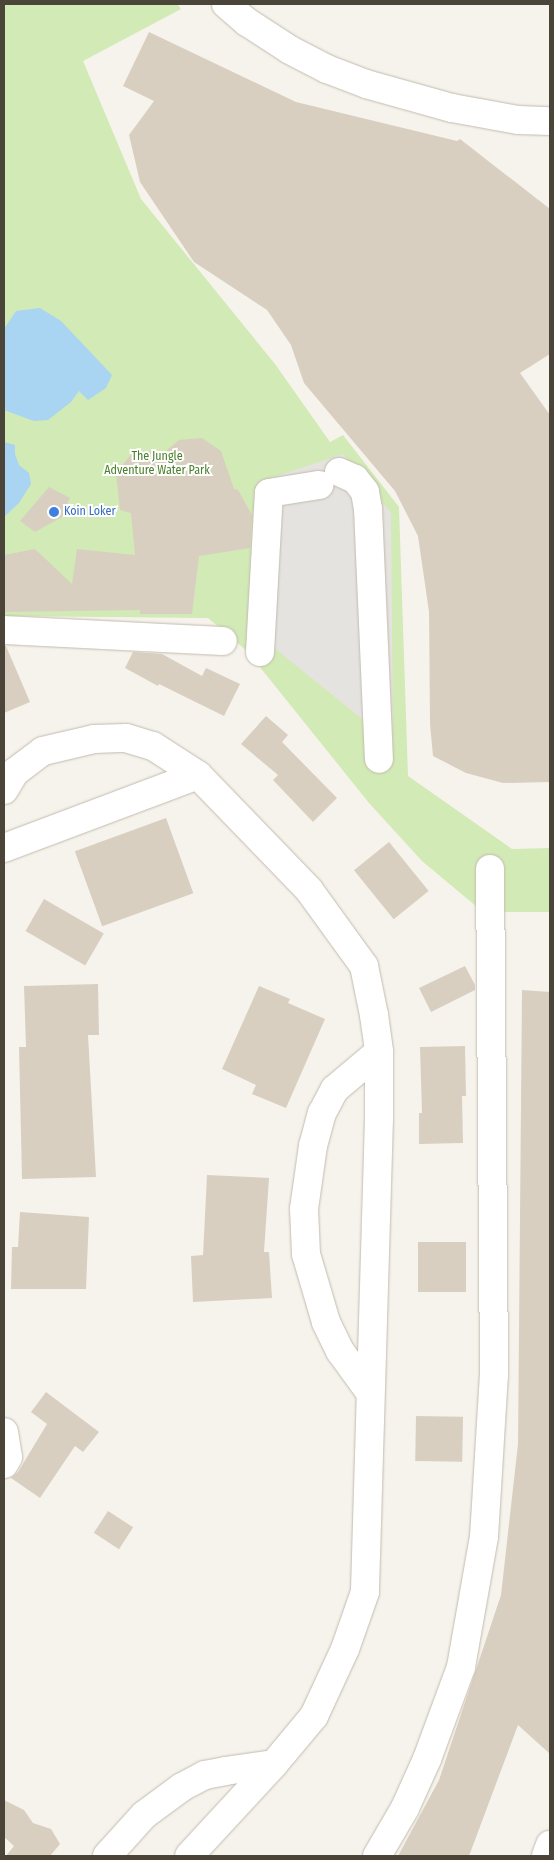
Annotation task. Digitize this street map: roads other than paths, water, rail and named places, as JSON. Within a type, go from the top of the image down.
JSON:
[{"type":"street","points":[[226,4],[247,22],[290,50],[327,69],[366,84],[452,108],[518,120],[550,121]]},
{"type":"street","points":[[260,652],[269,493],[329,478],[355,479],[365,492],[368,510],[380,759]]},
{"type":"street","points":[[4,630],[223,641]]},
{"type":"street","points":[[4,790],[16,772],[44,751],[94,739],[126,738],[153,746],[198,776],[308,890],[364,966],[379,1052],[379,1118],[369,1392],[367,1567],[364,1592],[345,1650],[314,1716],[274,1764],[189,1856]]},
{"type":"street","points":[[4,848],[198,776]]},
{"type":"street","points":[[377,1856],[405,1808],[416,1784],[461,1667],[484,1537],[494,1375],[490,869]]},
{"type":"street","points":[[369,1392],[340,1351],[326,1322],[306,1254],[304,1208],[313,1146],[322,1113],[335,1089],[379,1052]]},
{"type":"street","points":[[4,1432],[8,1457],[4,1464]]},
{"type":"street","points":[[107,1856],[144,1815],[182,1787],[205,1775],[274,1764]]},
{"type":"street","points":[[546,1856],[550,1845]]},
{"type":"water","points":[[40,308],[61,321],[112,375],[106,388],[88,400],[79,391],[71,402],[48,420],[34,421],[4,410],[4,329],[16,311]]},
{"type":"water","points":[[4,442],[15,445],[15,454],[19,465],[29,473],[31,484],[19,503],[4,517]]},
{"type":"place","name":"Koin Loker","points":[[54,512]]},
{"type":"park label","name":"The Jungle Adventure Water Park","points":[[157,464]]}]
